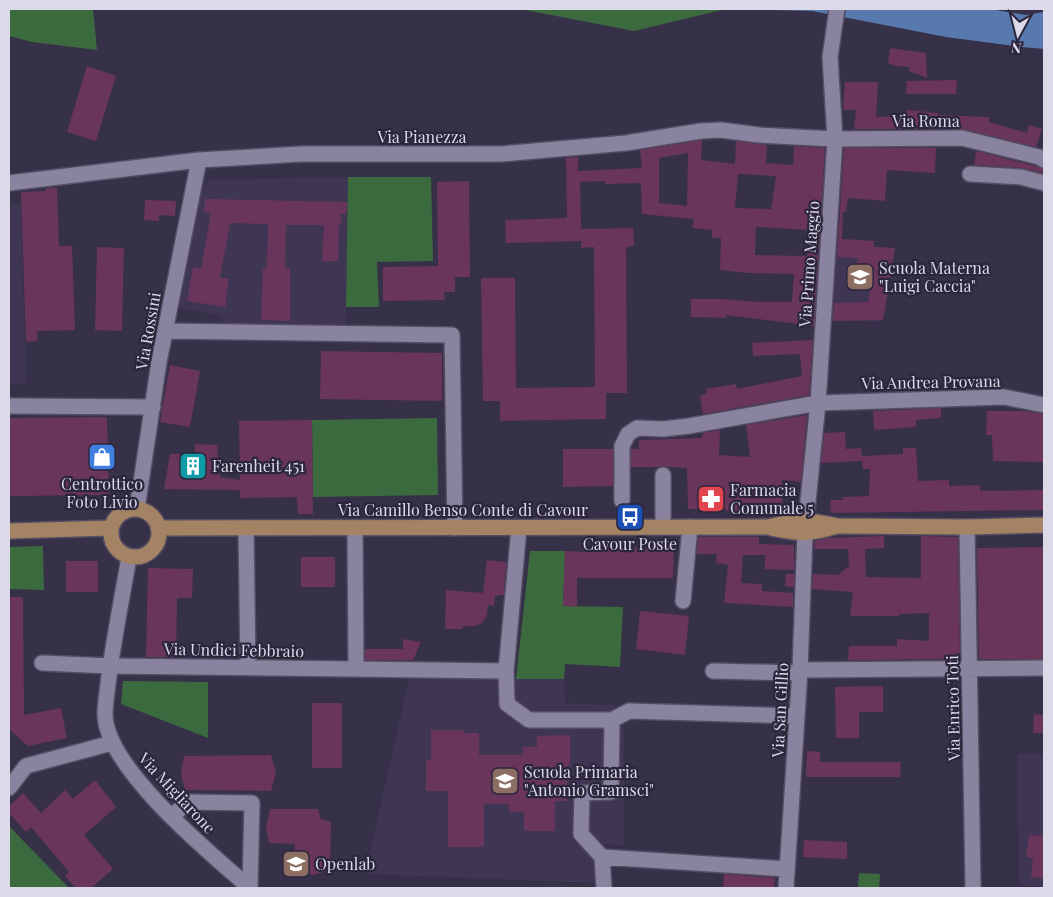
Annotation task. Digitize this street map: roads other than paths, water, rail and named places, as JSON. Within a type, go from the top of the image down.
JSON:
[{"type":"main road","points":[[130,509],[136,509],[151,515],[158,528],[159,536],[152,551],[137,557],[128,557],[116,549],[112,542],[111,528],[118,516],[130,509]]},
{"type":"main road","name":"Via Camillo Benso Conte di Cavour","points":[[158,528],[768,527],[793,533],[805,527],[816,533],[838,526],[1044,525]]},
{"type":"main road","points":[[9,531],[111,528]]},
{"type":"street","name":"Via Primo Maggio","points":[[805,527],[818,403],[835,139],[830,57],[836,14]]},
{"type":"street","name":"Via Pianezza","points":[[9,183],[199,160],[301,154],[501,154],[626,143],[714,130],[835,139]]},
{"type":"street","name":"Via Roma","points":[[835,139],[962,138],[1039,157],[1044,160]]},
{"type":"street","name":"Via Rossini","points":[[136,509],[165,331],[199,160]]},
{"type":"street","points":[[970,174],[1022,177],[1044,184]]},
{"type":"street","points":[[165,331],[452,334],[455,528]]},
{"type":"street","name":"Via Andrea Provana","points":[[622,501],[622,446],[628,434],[637,428],[663,429],[689,426],[818,403],[1004,397],[1044,405]]},
{"type":"street","points":[[9,406],[153,407]]},
{"type":"street","points":[[662,475],[663,527]]},
{"type":"street","name":"Via Enrico Toti","points":[[967,526],[973,888]]},
{"type":"street","points":[[683,602],[690,527]]},
{"type":"street","name":"Via San Gillio","points":[[786,888],[800,671],[805,527]]},
{"type":"street","points":[[246,528],[248,668]]},
{"type":"street","points":[[355,528],[356,669]]},
{"type":"street","points":[[519,528],[506,671],[507,704],[529,720],[612,720],[629,711],[797,716]]},
{"type":"street","name":"Via Migliarone","points":[[128,557],[110,666],[105,716],[112,743],[129,770],[172,816],[250,888]]},
{"type":"street","name":"Via Undici Febbraio","points":[[42,663],[110,666],[506,671]]},
{"type":"street","points":[[714,670],[800,671],[1044,668]]},
{"type":"street","points":[[604,888],[602,857],[581,834],[582,793],[611,792],[612,720]]},
{"type":"street","points":[[9,788],[26,766],[112,743]]},
{"type":"street","points":[[172,816],[188,802],[252,803],[250,888]]},
{"type":"street","points":[[602,857],[787,869]]},
{"type":"water","points":[[724,9],[990,9],[1026,15],[1044,12],[1044,49],[946,37],[812,11]]},
{"type":"place","name":"Scuola Materna \"Luigi Caccia\"","points":[[860,277]]},
{"type":"place","name":"Centrottico Foto Livio","points":[[102,457]]},
{"type":"place","name":"Farenheit 451","points":[[193,466]]},
{"type":"place","name":"Farmacia Comunale 5","points":[[711,499]]},
{"type":"place","name":"Cavour Poste","points":[[630,517]]},
{"type":"place","name":"Scuola Primaria \"Antonio Gramsci\"","points":[[505,781]]},
{"type":"place","name":"Openlab","points":[[296,864]]}]
